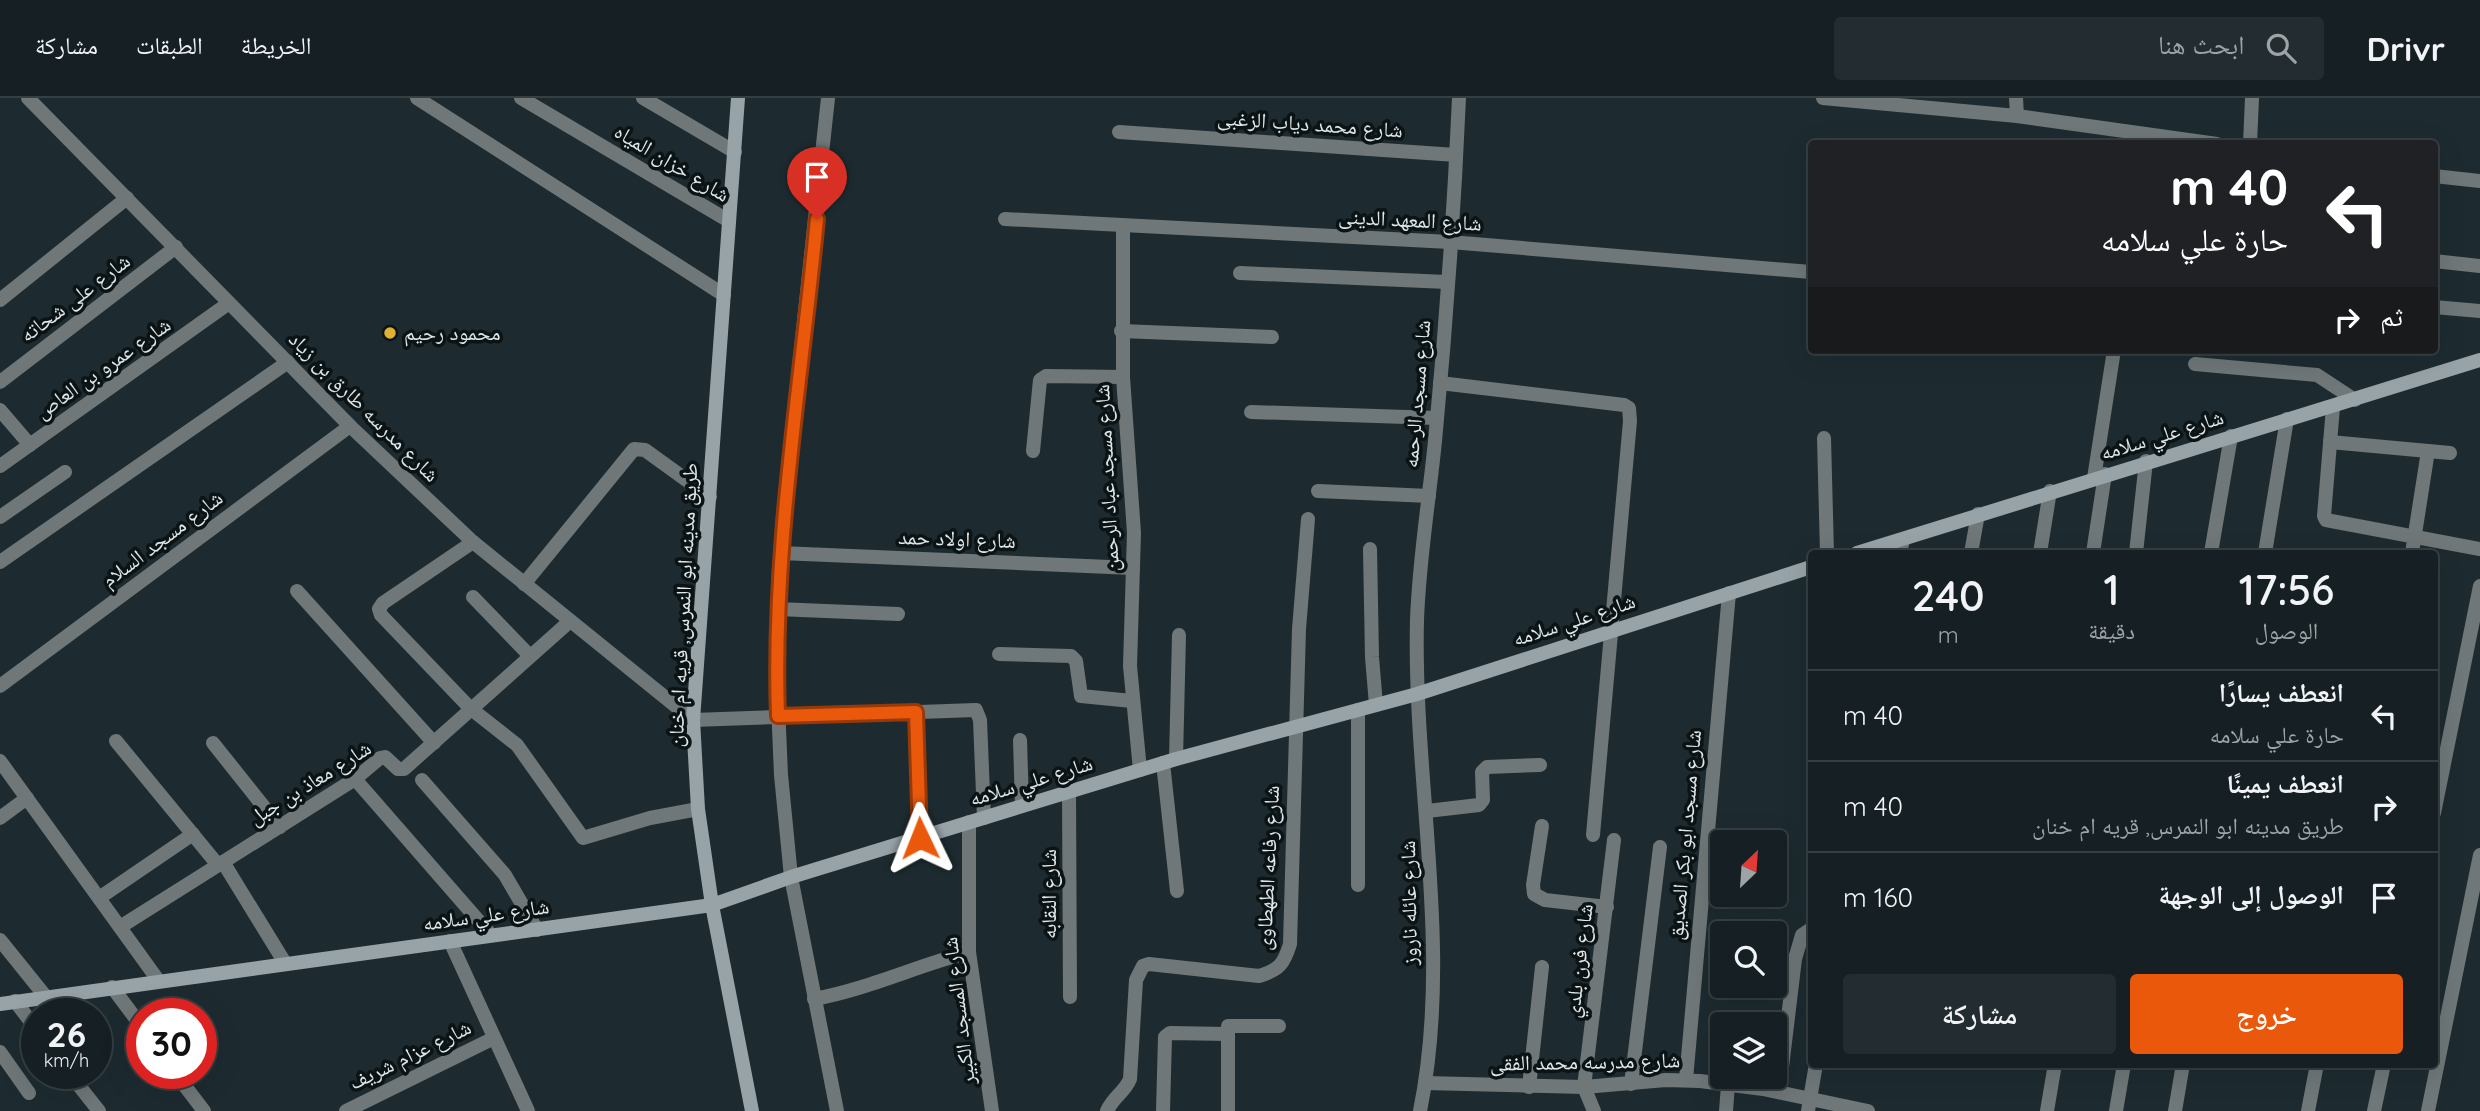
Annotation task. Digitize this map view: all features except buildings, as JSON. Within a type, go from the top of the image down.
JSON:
[{"type":"street","name":"شارع مدرسه طارق بن زياد","points":[[28,98],[42,104],[127,198],[350,426],[473,542],[693,720]]},
{"type":"street","points":[[417,98],[724,295]]},
{"type":"street","name":"شارع خزان المياه","points":[[521,98],[729,221]]},
{"type":"street","points":[[643,98],[734,152]]},
{"type":"street","name":"طريق مدينه ابو النمرس, قريه ام خنان","points":[[738,98],[693,720],[698,809],[712,905],[752,1111]]},
{"type":"street","points":[[828,98],[780,553],[777,609],[778,716],[791,877],[837,1111]]},
{"type":"street","name":"شارع مسجد الرحمه","points":[[1417,694],[1420,559],[1440,383],[1458,98]]},
{"type":"street","points":[[1823,98],[2017,116],[2173,140]]},
{"type":"street","points":[[2016,98],[2017,116]]},
{"type":"street","points":[[2250,140],[2252,98]]},
{"type":"street","name":"شارع محمد دياب الزغبى","points":[[1119,132],[1456,155]]},
{"type":"street","points":[[2438,176],[2480,181]]},
{"type":"street","points":[[0,300],[127,198]]},
{"type":"street","name":"شارع المعهد الدينى","points":[[1005,219],[1450,242],[1808,272]]},
{"type":"street","name":"شارع مسجد عباد الرحمن","points":[[1123,226],[1121,331],[1133,500],[1132,701],[1140,770]]},
{"type":"street","name":"شارع على شحاته","points":[[0,382],[176,247]]},
{"type":"street","points":[[2438,261],[2480,265]]},
{"type":"street","points":[[1240,273],[1447,282]]},
{"type":"street","name":"شارع عمرو بن العاص","points":[[0,467],[229,303]]},
{"type":"street","points":[[2438,307],[2480,311]]},
{"type":"street","points":[[1121,331],[1272,337]]},
{"type":"street","points":[[2093,550],[2114,354]]},
{"type":"street","name":"شارع علي سلامه","points":[[1879,550],[1901,547],[1979,514],[2050,491],[2333,407],[2480,360]]},
{"type":"street","points":[[0,562],[288,362]]},
{"type":"street","points":[[2195,364],[2318,374],[2355,400]]},
{"type":"street","points":[[1033,452],[1040,380],[1046,376],[1123,377]]},
{"type":"street","points":[[1440,383],[1624,405],[1629,408],[1593,835]]},
{"type":"street","points":[[2333,407],[2324,516],[2326,520],[2480,549]]},
{"type":"street","points":[[0,410],[30,445]]},
{"type":"street","points":[[1251,412],[1437,418]]},
{"type":"street","points":[[2265,550],[2287,419]]},
{"type":"street","name":"شارع مسجد السلام","points":[[0,685],[350,426]]},
{"type":"street","points":[[2212,550],[2231,436]]},
{"type":"street","points":[[1824,438],[1827,550]]},
{"type":"street","points":[[2330,442],[2450,453]]},
{"type":"street","points":[[524,584],[634,449],[645,450],[710,497]]},
{"type":"street","points":[[2413,550],[2428,451]]},
{"type":"street","points":[[2136,550],[2146,461]]},
{"type":"street","points":[[0,517],[65,472]]},
{"type":"street","points":[[1318,491],[1429,496]]},
{"type":"street","points":[[2040,550],[2050,491]]},
{"type":"street","points":[[1972,550],[1979,514]]},
{"type":"street","points":[[1296,726],[1299,629],[1308,519]]},
{"type":"street","points":[[473,542],[383,603],[379,609],[470,708],[517,745],[583,838],[650,818],[698,809]]},
{"type":"street","points":[[1370,549],[1372,657],[1376,705]]},
{"type":"street","name":"شارع اولاد حمد","points":[[780,553],[1133,568]]},
{"type":"street","name":"شارع علي سلامه","points":[[7,1003],[712,905],[791,877],[1169,761],[1417,694],[1610,629],[1808,568]]},
{"type":"street","points":[[2438,793],[2480,586]]},
{"type":"street","points":[[297,591],[434,743]]},
{"type":"street","name":"شارع مسجد ابو بكر الصديق","points":[[1686,1080],[1717,698],[1729,593]]},
{"type":"street","points":[[473,597],[530,656]]},
{"type":"street","points":[[777,609],[898,614]]},
{"type":"street","name":"شارع معاذ بن جبل","points":[[120,927],[355,779],[382,757],[403,769],[569,622]]},
{"type":"street","points":[[1177,891],[1169,761],[1179,635]]},
{"type":"street","points":[[999,654],[1072,656],[1076,661],[1081,696],[1132,701]]},
{"type":"street","name":"شارع عائله ناروز","points":[[1417,694],[1427,811],[1433,933],[1425,1083],[1420,1111]]},
{"type":"street","points":[[693,720],[970,710],[979,715],[984,818]]},
{"type":"street","points":[[1358,710],[1358,885]]},
{"type":"street","points":[[916,712],[920,838]]},
{"type":"street","name":"شارع رفاعه الطهطاوى","points":[[1107,1111],[1114,1097],[1127,1086],[1130,1079],[1136,980],[1143,966],[1149,964],[1259,976],[1284,964],[1290,944],[1296,726]]},
{"type":"street","points":[[1020,740],[1022,806]]},
{"type":"street","points":[[116,741],[221,864],[285,963]]},
{"type":"street","points":[[213,743],[280,827]]},
{"type":"street","points":[[0,761],[158,980]]},
{"type":"street","points":[[1427,811],[1479,805],[1483,800],[1482,772],[1487,767],[1540,765]]},
{"type":"street","points":[[355,779],[491,935]]},
{"type":"street","points":[[422,780],[505,875],[537,930]]},
{"type":"street","name":"شارع النقابه","points":[[1069,792],[1070,997]]},
{"type":"street","points":[[0,818],[27,798]]},
{"type":"street","name":"شارع المسجد الكبير","points":[[970,822],[970,952],[992,1111]]},
{"type":"street","points":[[1542,826],[1534,894],[1545,900],[1608,907]]},
{"type":"street","points":[[99,898],[193,834]]},
{"type":"street","name":"شارع فرن بلدي","points":[[1584,1087],[1608,907],[1614,840]]},
{"type":"street","points":[[1631,1084],[1660,847]]},
{"type":"street","points":[[2438,1062],[2480,855]]},
{"type":"street","points":[[1779,1091],[1795,959],[1802,935],[1808,931]]},
{"type":"street","points":[[0,940],[46,997]]},
{"type":"street","points":[[450,941],[528,1111]]},
{"type":"street","points":[[814,999],[858,991],[935,961],[970,952]]},
{"type":"street","points":[[1529,1087],[1542,967]]},
{"type":"street","points":[[112,987],[126,1006]]},
{"type":"street","points":[[7,1003],[21,1016]]},
{"type":"street","points":[[1228,1111],[1227,1034],[1231,1023],[1279,1026]]},
{"type":"street","points":[[1163,1111],[1166,1037],[1170,1032],[1227,1034]]},
{"type":"street","name":"شارع عزام شريف","points":[[346,1111],[494,1038]]},
{"type":"street","points":[[0,1052],[29,1093]]},
{"type":"street","points":[[1809,1105],[1815,1068]]},
{"type":"street","points":[[2048,1111],[2054,1068]]},
{"type":"street","points":[[2116,1111],[2123,1068]]},
{"type":"street","points":[[2175,1111],[2182,1068]]},
{"type":"street","points":[[2308,1111],[2316,1068]]},
{"type":"street","points":[[2374,1111],[2383,1068]]},
{"type":"street","points":[[2428,1111],[2437,1068]]},
{"type":"street","name":"شارع مدرسه محمد الفقى","points":[[1425,1083],[1584,1087],[1686,1080],[1710,1083]]},
{"type":"street","points":[[1584,1087],[1594,1111]]},
{"type":"street","points":[[82,1089],[99,1111]]},
{"type":"street","points":[[187,1089],[204,1111]]},
{"type":"street","points":[[1726,1111],[1728,1089]]},
{"type":"street","name":"شارع مدرسه محمد الفقى","points":[[1762,1089],[1779,1091],[1809,1105],[1868,1111]]},
{"type":"place","name":"محمود رحيم","points":[[390,333]]},
{"type":"route","points":[[817,219],[783,515],[778,587],[778,716],[916,712],[920,838]]}]
